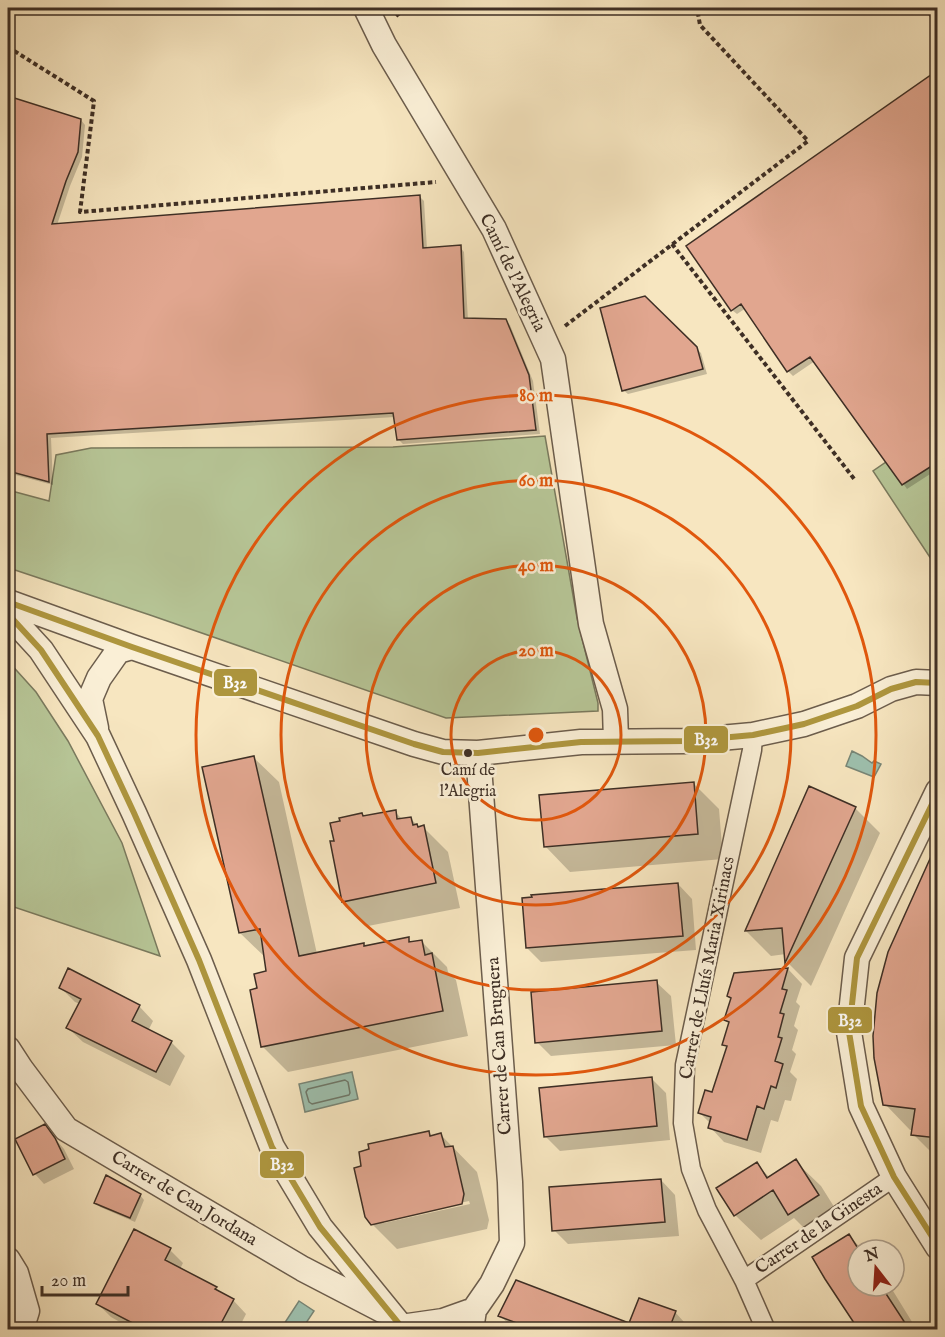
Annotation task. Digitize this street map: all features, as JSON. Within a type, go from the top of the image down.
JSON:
[{"type":"street","name":"Camí de l'Alegria","points":[[366,8],[384,45],[494,229],[553,358],[591,624],[615,709],[616,741]]},
{"type":"street","points":[[8,602],[132,648],[443,752],[478,753],[581,742],[687,741],[753,735],[804,724],[857,705],[891,689],[916,682],[938,683]]},
{"type":"street","points":[[8,614],[41,650],[98,736],[199,960],[272,1147],[320,1227],[398,1323],[473,1320]]},
{"type":"street","points":[[98,736],[90,699],[99,678],[118,651],[132,648]]},
{"type":"street","name":"Carrer de Lluís Maria Xirinacs","points":[[753,735],[752,750],[685,1065],[683,1123],[691,1169],[707,1210],[744,1280],[766,1329]]},
{"type":"street","name":"Carrer de Can Bruguera","points":[[473,1320],[512,1243],[510,1182],[478,753]]},
{"type":"street","points":[[938,791],[857,958],[849,1032],[861,1106],[894,1178],[938,1247]]},
{"type":"street","name":"Carrer de Can Jordana","points":[[8,1049],[66,1129],[398,1323]]},
{"type":"street","name":"Carrer de la Ginesta","points":[[744,1280],[894,1178]]},
{"type":"street","points":[[8,1260],[16,1273],[27,1311],[21,1329]]},
{"type":"path","points":[[545,341],[808,141],[700,25],[697,8]]},
{"type":"path","points":[[925,8],[938,23]]},
{"type":"path","points":[[8,47],[94,101],[80,212],[464,179]]},
{"type":"path","points":[[672,244],[855,480]]},
{"type":"shaded area","points":[[937,427],[937,568],[873,471]]},
{"type":"shaded area","points":[[545,436],[577,618],[598,711],[446,718],[8,567],[8,490],[49,501],[56,455],[91,448],[393,447]]},
{"type":"shaded area","points":[[8,661],[36,692],[68,741],[122,843],[160,956],[8,905]]},
{"type":"water","points":[[852,751],[872,763],[874,761],[881,764],[874,777],[846,766]]},
{"type":"water","points":[[352,1072],[358,1099],[305,1112],[299,1084]]},
{"type":"water","points":[[299,1301],[314,1311],[302,1329],[293,1329],[284,1324]]},
{"type":"building","points":[[938,70],[938,462],[902,485],[810,357],[787,372],[741,304],[731,311],[686,246]]},
{"type":"building","points":[[8,96],[81,119],[78,152],[52,224],[420,195],[423,248],[461,245],[464,318],[506,319],[529,375],[536,430],[397,440],[393,413],[47,434],[49,482],[8,471]]},
{"type":"building","points":[[645,296],[697,347],[703,369],[622,391],[600,308]]},
{"type":"building","points":[[254,756],[299,956],[409,937],[409,942],[422,940],[425,955],[432,953],[443,1011],[261,1047],[250,990],[257,988],[254,974],[266,971],[260,929],[239,933],[202,767]]},
{"type":"building","points":[[694,782],[698,834],[544,847],[539,795]]},
{"type":"building","points":[[809,786],[856,807],[785,963],[782,928],[745,931]]},
{"type":"building","points":[[396,810],[397,819],[411,817],[413,825],[417,824],[418,827],[424,825],[436,883],[342,902],[330,841],[334,841],[330,823],[340,821],[339,818],[362,813],[363,816]]},
{"type":"building","points":[[938,841],[938,1138],[911,1135],[915,1109],[883,1105],[874,1058],[873,1036],[877,993],[888,952]]},
{"type":"building","points":[[678,883],[683,936],[526,948],[522,898],[532,897],[531,895]]},
{"type":"building","points":[[68,968],[140,1005],[132,1021],[172,1041],[156,1072],[66,1028],[81,999],[59,988]]},
{"type":"building","points":[[788,968],[782,989],[787,990],[780,1013],[784,1014],[778,1037],[782,1038],[775,1061],[783,1064],[776,1088],[771,1086],[764,1109],[757,1106],[747,1140],[708,1128],[711,1117],[698,1113],[705,1090],[712,1092],[727,1046],[722,1045],[729,1022],[724,1020],[731,998],[727,996],[734,973]]},
{"type":"building","points":[[657,980],[662,1031],[535,1043],[531,992]]},
{"type":"building","points":[[652,1077],[657,1126],[544,1137],[539,1088]]},
{"type":"building","points":[[45,1124],[65,1159],[33,1175],[15,1139]]},
{"type":"building","points":[[429,1131],[430,1136],[441,1133],[445,1147],[453,1146],[464,1194],[462,1204],[371,1225],[365,1217],[354,1168],[361,1166],[359,1152],[369,1149],[368,1144]]},
{"type":"building","points":[[796,1159],[819,1195],[788,1215],[773,1190],[734,1216],[716,1188],[757,1162],[767,1178]]},
{"type":"building","points":[[106,1175],[141,1194],[130,1218],[94,1203]]},
{"type":"building","points":[[661,1179],[665,1222],[552,1231],[549,1187]]},
{"type":"building","points":[[134,1229],[171,1248],[165,1260],[217,1287],[215,1289],[234,1299],[218,1329],[144,1329],[96,1304]]},
{"type":"building","points":[[849,1234],[852,1238],[846,1238],[846,1298],[889,1298],[909,1329],[858,1329],[812,1257]]},
{"type":"building","points":[[516,1280],[629,1323],[639,1298],[676,1311],[669,1329],[533,1329],[498,1316]]},
{"type":"transit line","name":"B32","points":[[8,602],[132,647],[443,752],[478,753],[581,742],[687,741],[753,735],[804,724],[857,706],[891,689],[916,682],[938,683]]},
{"type":"transit line","name":"B32","points":[[8,614],[41,650],[98,736],[199,960],[272,1147],[320,1227],[404,1330]]},
{"type":"transit line","name":"B32","points":[[938,792],[857,958],[849,1032],[861,1106],[894,1177],[938,1246]]},
{"type":"place","name":"Camí de l'Alegria","points":[[468,753]]}]
